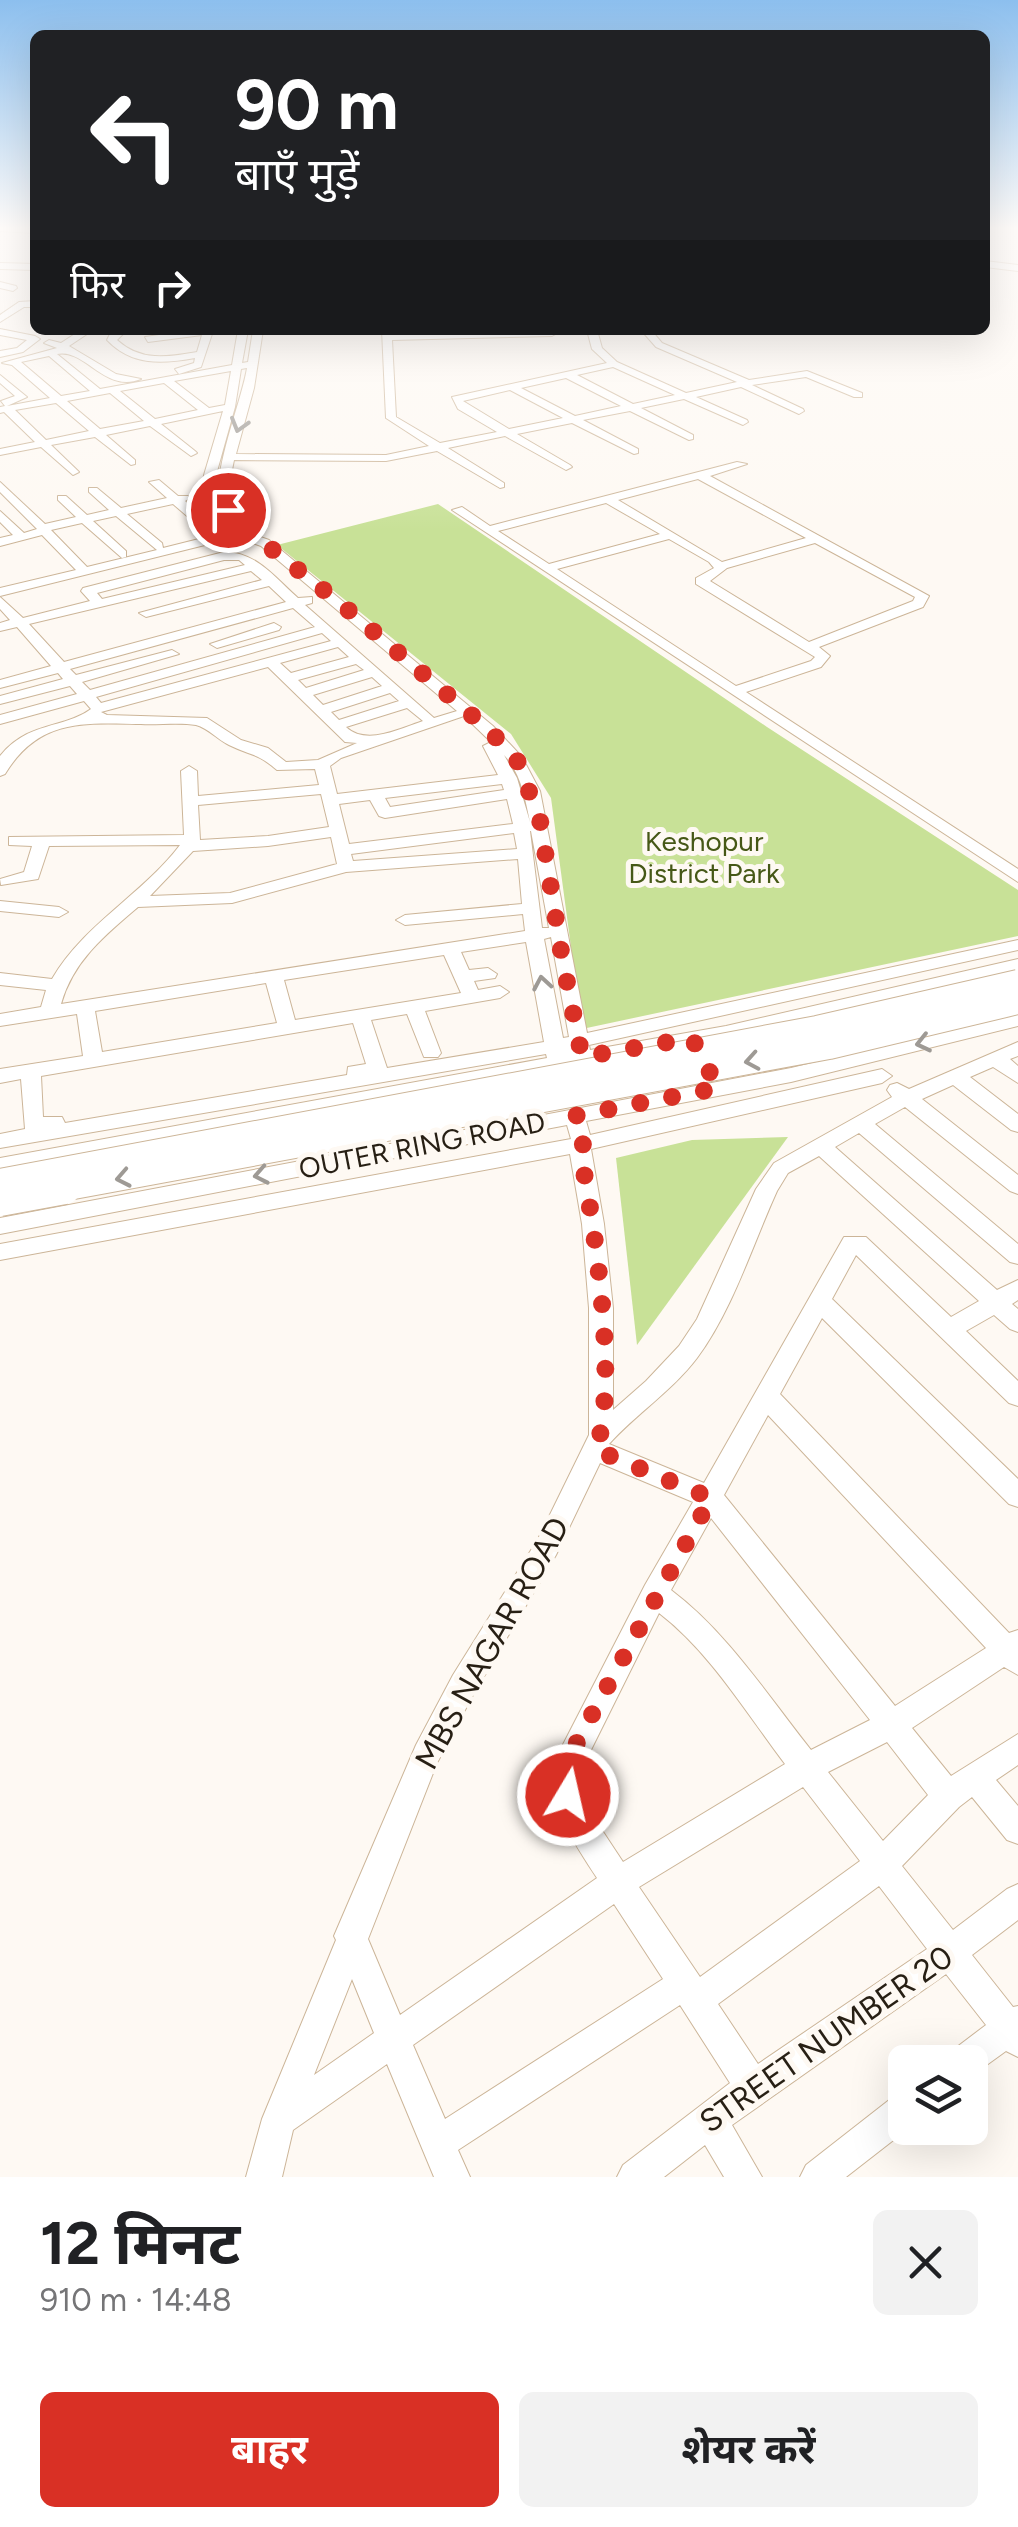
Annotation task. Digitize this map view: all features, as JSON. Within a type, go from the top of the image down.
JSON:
[{"type":"main road","name":"OUTER RING ROAD","points":[[0,1181],[817,1028],[1018,982]]},
{"type":"main road","name":"OUTER RING ROAD","points":[[0,1201],[829,1047],[1018,1002]]},
{"type":"street","points":[[117,335],[112,340],[118,347],[148,362],[202,353]]},
{"type":"street","points":[[148,339],[175,335]]},
{"type":"street","points":[[197,370],[207,335]]},
{"type":"street","points":[[0,1141],[556,1054],[534,934],[521,826],[511,785],[490,746],[260,549],[224,534],[208,496],[243,335]]},
{"type":"street","points":[[0,592],[224,534],[240,524],[228,510],[223,495],[257,335]]},
{"type":"street","points":[[387,335],[391,418],[500,484]]},
{"type":"street","points":[[593,335],[597,349],[614,364],[743,422]]},
{"type":"street","points":[[651,335],[660,345],[799,411]]},
{"type":"street","points":[[162,337],[168,342],[166,350]]},
{"type":"street","points":[[0,359],[35,338],[1,338]]},
{"type":"street","points":[[0,359],[30,354],[54,342]]},
{"type":"street","points":[[15,362],[54,342]]},
{"type":"street","points":[[54,342],[119,380],[252,365]]},
{"type":"street","points":[[54,342],[78,376],[94,389]]},
{"type":"street","points":[[0,359],[15,362],[131,462]]},
{"type":"street","points":[[566,467],[455,402],[614,364]]},
{"type":"street","points":[[2,408],[94,389],[111,390],[165,380],[197,370]]},
{"type":"street","points":[[78,376],[98,372]]},
{"type":"street","points":[[230,457],[370,459],[798,373],[858,395]]},
{"type":"street","points":[[4,378],[30,374]]},
{"type":"street","points":[[568,374],[689,437]]},
{"type":"street","points":[[2,408],[22,397],[4,378]]},
{"type":"street","points":[[165,380],[207,412]]},
{"type":"street","points":[[510,386],[634,451]]},
{"type":"street","points":[[111,390],[191,452]]},
{"type":"street","points":[[35,397],[57,396]]},
{"type":"street","points":[[0,452],[230,407]]},
{"type":"street","points":[[2,408],[73,472]]},
{"type":"street","points":[[488,530],[741,464]]},
{"type":"street","points":[[700,475],[918,592],[924,599],[810,646]]},
{"type":"street","points":[[155,482],[180,499],[192,514]]},
{"type":"street","points":[[0,485],[44,529],[100,603]]},
{"type":"street","points":[[93,490],[158,546]]},
{"type":"street","points":[[62,498],[122,554]]},
{"type":"street","points":[[0,542],[180,499]]},
{"type":"street","points":[[608,499],[721,566]]},
{"type":"street","points":[[0,503],[15,500]]},
{"type":"street","points":[[458,510],[1018,877]]},
{"type":"street","points":[[0,515],[21,537]]},
{"type":"street","points":[[0,584],[78,571],[122,554],[224,534],[265,544],[497,738],[526,775],[540,826],[581,1049],[1018,944]]},
{"type":"street","points":[[547,568],[670,534]]},
{"type":"street","points":[[736,691],[821,662],[824,656],[701,581],[721,566],[818,538]]},
{"type":"street","points":[[88,591],[224,556],[242,556],[427,718]]},
{"type":"street","points":[[0,641],[24,628],[100,603],[256,566]]},
{"type":"street","points":[[152,618],[273,580]]},
{"type":"street","points":[[128,596],[152,618],[172,654],[200,681]]},
{"type":"street","points":[[152,618],[290,597],[318,598]]},
{"type":"street","points":[[0,684],[198,629],[290,597]]},
{"type":"street","points":[[2,607],[91,706],[104,708],[339,643]]},
{"type":"street","points":[[0,627],[24,628]]},
{"type":"street","points":[[0,771],[10,750],[28,735],[274,627]]},
{"type":"street","points":[[198,629],[243,669]]},
{"type":"street","points":[[224,652],[322,630]]},
{"type":"street","points":[[0,700],[172,654]]},
{"type":"street","points":[[289,678],[357,659]]},
{"type":"street","points":[[271,662],[350,739],[455,714]]},
{"type":"street","points":[[305,693],[373,672]]},
{"type":"street","points":[[322,710],[392,688]]},
{"type":"street","points":[[336,725],[410,703]]},
{"type":"street","points":[[0,720],[91,706],[192,718],[209,723],[236,743],[258,748],[282,767],[322,764],[336,755],[455,714]]},
{"type":"street","points":[[322,764],[344,859]]},
{"type":"street","points":[[49,1013],[55,985],[100,931],[138,902],[190,843],[189,771]]},
{"type":"street","points":[[190,801],[329,795],[376,797],[385,813],[511,785]]},
{"type":"street","points":[[138,902],[232,898],[344,859],[521,826],[540,826]]},
{"type":"street","points":[[15,841],[235,845],[338,830]]},
{"type":"street","points":[[8,881],[32,875],[42,841]]},
{"type":"street","points":[[344,859],[522,854]]},
{"type":"street","points":[[0,906],[59,912]]},
{"type":"street","points":[[404,920],[531,906]]},
{"type":"street","points":[[0,1020],[557,931]]},
{"type":"street","points":[[450,947],[472,997]]},
{"type":"street","name":"OUTER RING ROAD","points":[[0,1165],[320,1107],[581,1049],[692,1038],[1018,965]]},
{"type":"street","points":[[273,974],[288,1028]]},
{"type":"street","points":[[463,976],[488,974]]},
{"type":"street","points":[[0,979],[55,985]]},
{"type":"street","points":[[0,1076],[500,992]]},
{"type":"street","points":[[414,1006],[431,1054]]},
{"type":"street","points":[[85,1007],[94,1060]]},
{"type":"street","points":[[31,1071],[34,1125],[377,1069],[360,1016]]},
{"type":"street","name":"OUTER RING ROAD","points":[[0,1226],[718,1088],[1018,1020]]},
{"type":"street","points":[[692,1038],[718,1088]]},
{"type":"street","points":[[948,1796],[711,1498],[598,1443],[687,1353],[707,1322],[767,1189],[781,1168],[906,1098],[1018,1048]]},
{"type":"street","points":[[863,1058],[906,1098],[1018,1186]]},
{"type":"street","points":[[994,1058],[1018,1076]]},
{"type":"street","points":[[0,1252],[578,1147],[882,1076]]},
{"type":"street","points":[[956,1076],[1018,1125]]},
{"type":"street","points":[[320,1107],[332,1162]]},
{"type":"street","name":"MBS NAGAR ROAD","points":[[264,2177],[280,2119],[350,1936],[426,1755],[463,1685],[547,1546],[598,1443],[601,1308],[593,1224],[578,1147],[568,1118]]},
{"type":"street","points":[[860,1123],[1018,1256]]},
{"type":"street","points":[[820,1145],[1018,1323]]},
{"type":"street","points":[[753,2088],[581,1826],[568,1795],[568,1764],[656,1594],[768,1398],[847,1248],[858,1244],[1018,1396]]},
{"type":"street","points":[[947,1331],[1018,1289]]},
{"type":"street","points":[[820,1302],[1018,1496]]},
{"type":"street","points":[[280,2119],[618,1882],[806,1768],[893,1724],[1014,1652],[768,1398]]},
{"type":"street","points":[[656,1594],[683,1615],[717,1654],[1015,2030],[988,2047]]},
{"type":"street","points":[[438,2143],[690,1992],[882,1865],[948,1796],[1018,1748]]},
{"type":"street","points":[[974,1777],[1018,1829]]},
{"type":"street","name":"STREET NUMBER 20","points":[[635,2177],[1018,1900]]},
{"type":"street","points":[[350,1936],[452,2177]]},
{"type":"street","points":[[709,2120],[744,2177]]},
{"type":"street","points":[[818,2177],[888,2122]]},
{"type":"green space","name":"Keshopur District Park","points":[[438,504],[767,727],[1018,890],[1018,936],[582,1029],[551,798],[511,734],[277,545]]},
{"type":"green space","points":[[788,1137],[637,1345],[616,1158],[692,1140]]},
{"type":"route","points":[[228,510],[240,524],[240,533],[259,539],[340,603],[488,729],[517,760],[526,775],[540,820],[582,1057],[692,1038],[718,1088],[574,1116],[583,1144],[580,1151],[593,1224],[601,1308],[603,1411],[596,1450],[711,1498],[578,1740],[568,1764],[568,1795]]}]
